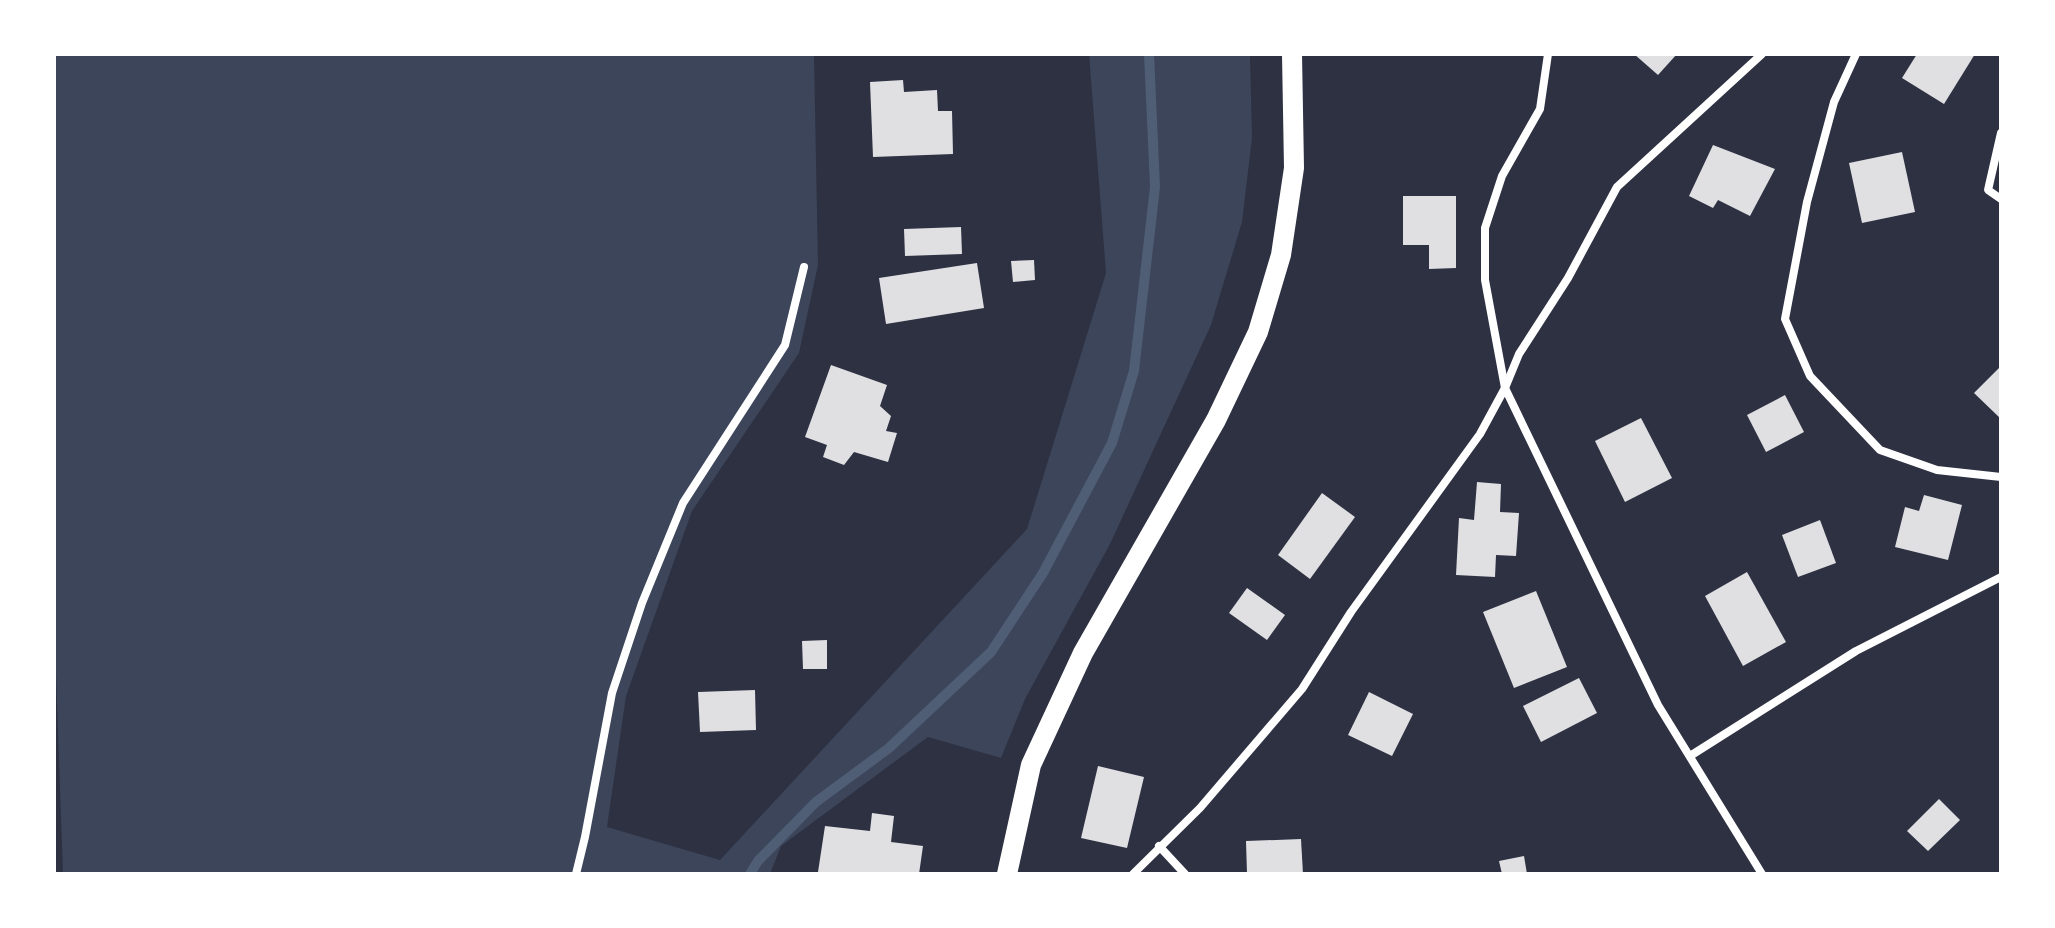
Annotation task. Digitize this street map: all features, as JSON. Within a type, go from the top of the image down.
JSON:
[{"type":"main road","points":[[1007,874],[1031,765],[1083,653],[1216,420],[1258,332],[1281,255],[1294,168],[1292,54]]},
{"type":"street","points":[[1548,54],[1540,109],[1502,176],[1485,228],[1485,280],[1505,388],[1658,705],[1762,874]]},
{"type":"street","points":[[1133,874],[1200,808],[1302,689],[1351,612],[1480,434],[1519,354],[1568,278],[1617,187],[1762,54]]},
{"type":"street","points":[[1856,54],[1834,102],[1807,202],[1785,319],[1810,376],[1880,450],[1937,470],[2001,477]]},
{"type":"street","points":[[2001,133],[1988,190],[2001,199]]},
{"type":"street","points":[[576,874],[612,693],[642,603],[683,503],[785,345],[804,267]]},
{"type":"street","points":[[1690,756],[1856,651],[2001,577]]},
{"type":"street","points":[[1159,846],[1185,874]]},
{"type":"shaded area","points":[[54,54],[814,54],[818,265],[799,353],[692,511],[626,696],[607,827],[720,860],[1027,529],[1106,273],[1089,54],[1250,54],[1252,138],[1242,222],[1211,325],[1110,544],[1025,699],[1001,758],[928,737],[781,846],[770,874],[63,874],[54,616]]},
{"type":"building","points":[[1634,54],[1677,54],[1658,75]]},
{"type":"building","points":[[1917,54],[1975,54],[1944,104],[1902,78]]},
{"type":"building","points":[[903,80],[904,92],[937,90],[938,111],[952,111],[953,154],[873,157],[870,82]]},
{"type":"building","points":[[1713,145],[1775,169],[1750,216],[1718,200],[1713,208],[1689,196]]},
{"type":"building","points":[[1902,152],[1915,212],[1862,223],[1849,163]]},
{"type":"building","points":[[1403,196],[1456,196],[1456,268],[1429,269],[1429,245],[1403,245]]},
{"type":"building","points":[[961,227],[962,254],[905,256],[904,229]]},
{"type":"building","points":[[1034,260],[1035,280],[1013,282],[1011,261]]},
{"type":"building","points":[[977,263],[984,308],[886,324],[879,278]]},
{"type":"building","points":[[831,365],[887,385],[880,406],[891,416],[886,431],[897,433],[888,462],[854,452],[844,465],[823,457],[827,445],[805,437]]},
{"type":"building","points":[[2001,366],[2001,419],[1974,393]]},
{"type":"building","points":[[1785,395],[1804,432],[1766,452],[1747,415]]},
{"type":"building","points":[[1641,418],[1672,478],[1625,502],[1595,441]]},
{"type":"building","points":[[1477,482],[1501,484],[1500,512],[1519,513],[1516,556],[1496,555],[1495,577],[1456,575],[1459,518],[1474,520]]},
{"type":"building","points":[[1322,493],[1355,517],[1310,579],[1278,555]]},
{"type":"building","points":[[1924,495],[1962,505],[1948,560],[1895,547],[1905,507],[1919,511]]},
{"type":"building","points":[[1820,520],[1836,563],[1798,577],[1782,535]]},
{"type":"building","points":[[1747,572],[1786,642],[1743,666],[1705,596]]},
{"type":"building","points":[[1247,588],[1285,615],[1267,640],[1229,613]]},
{"type":"building","points":[[1536,591],[1567,667],[1514,688],[1483,612]]},
{"type":"building","points":[[827,640],[827,669],[803,669],[802,641]]},
{"type":"building","points":[[1579,678],[1597,713],[1541,742],[1523,706]]},
{"type":"building","points":[[755,690],[756,730],[700,732],[698,692]]},
{"type":"building","points":[[1369,692],[1413,714],[1392,756],[1348,735]]},
{"type":"building","points":[[1098,766],[1144,777],[1127,848],[1081,838]]},
{"type":"building","points":[[1939,799],[1960,820],[1928,851],[1907,831]]},
{"type":"building","points":[[872,813],[894,816],[891,842],[923,846],[919,874],[818,872],[825,826],[870,831]]},
{"type":"building","points":[[1301,839],[1303,874],[1247,874],[1246,841]]},
{"type":"building","points":[[1524,856],[1527,874],[1502,874],[1499,861]]},
{"type":"waterway","points":[[750,874],[758,861],[816,802],[889,748],[991,652],[1043,573],[1112,443],[1134,371],[1155,187],[1149,54]]}]
